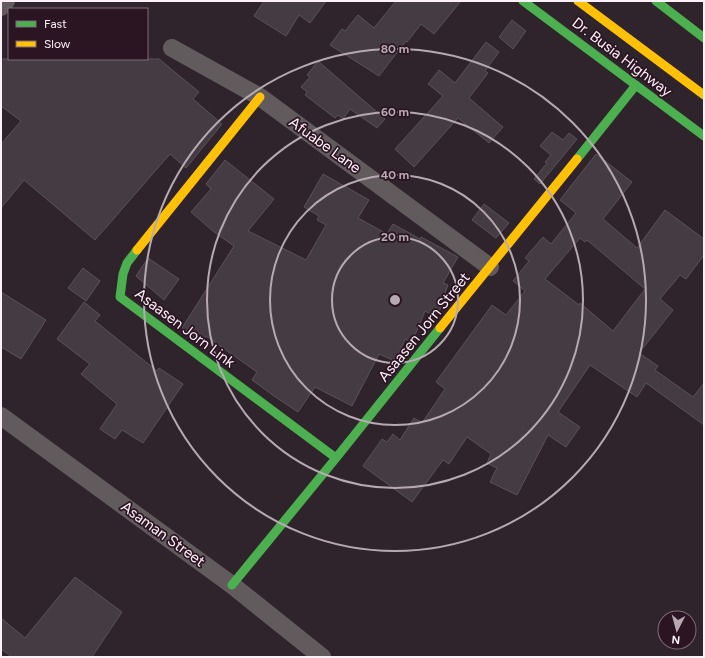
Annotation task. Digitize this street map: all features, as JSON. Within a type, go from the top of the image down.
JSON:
[{"type":"main road","name":"Dr. Busia Highway","points":[[523,1],[704,136]]},
{"type":"main road","name":"Dr. Busia Highway","points":[[578,1],[704,95]]},
{"type":"main road","points":[[656,1],[704,38]]},
{"type":"main road","name":"Asaasen Jorn Street","points":[[232,585],[636,85]]},
{"type":"main road","name":"Asaasen Jorn Link","points":[[260,97],[127,263],[123,274],[120,297],[336,458]]},
{"type":"street","points":[[1,7],[6,1]]},
{"type":"street","name":"Afuabe Lane","points":[[172,48],[260,97],[490,267]]},
{"type":"street","name":"Asaman Street","points":[[1,416],[232,585],[322,657]]},
{"type":"building","points":[[264,1],[326,1],[310,23],[299,15],[286,36],[254,16]]},
{"type":"building","points":[[396,1],[461,1],[434,34],[421,24],[379,76],[330,45],[342,29],[345,31],[358,15],[374,28]]},
{"type":"building","points":[[512,20],[526,31],[513,49],[499,37]]},
{"type":"building","points":[[486,42],[499,52],[485,71],[488,73],[469,98],[503,127],[489,143],[458,118],[414,167],[395,149],[443,96],[428,84],[439,70],[455,83]]},
{"type":"building","points":[[1,59],[159,59],[199,92],[193,99],[222,124],[186,168],[170,154],[95,240],[24,180],[1,208],[1,144],[21,121],[1,106]]},
{"type":"building","points":[[318,61],[385,119],[377,128],[350,109],[343,119],[338,115],[335,118],[305,95],[307,92],[301,87],[310,77],[307,75]]},
{"type":"building","points":[[552,132],[563,140],[569,133],[577,139],[540,184],[534,179],[547,163],[545,162],[551,155],[540,146]]},
{"type":"building","points":[[596,154],[632,182],[603,219],[637,248],[665,210],[704,239],[704,255],[686,279],[680,275],[660,299],[673,310],[639,353],[658,366],[655,370],[693,397],[704,383],[704,425],[646,383],[637,397],[590,365],[558,412],[580,427],[566,447],[548,435],[517,495],[490,482],[497,468],[487,463],[491,454],[467,437],[449,464],[443,460],[412,502],[363,466],[382,439],[387,442],[393,434],[400,440],[414,418],[422,423],[445,389],[436,382],[492,305],[506,315],[525,291],[513,281],[529,261],[525,258],[543,237],[551,244],[576,213],[560,200]],"holes":[[[580,238],[585,242],[587,240],[645,289],[613,331],[580,303],[579,305],[545,279]]]},
{"type":"building","points":[[225,160],[274,199],[248,231],[306,260],[326,225],[317,220],[319,216],[304,207],[323,174],[369,200],[358,218],[387,234],[393,224],[458,257],[443,283],[448,285],[445,293],[449,295],[444,304],[435,316],[425,311],[412,342],[405,339],[395,361],[379,354],[352,406],[315,387],[298,412],[252,380],[257,372],[206,336],[201,342],[182,328],[234,246],[214,232],[191,212],[211,189],[206,184]]},
{"type":"building","points":[[484,204],[509,223],[496,238],[472,220]]},
{"type":"building","points":[[148,258],[179,279],[164,300],[136,276]]},
{"type":"building","points":[[83,268],[100,281],[86,301],[68,288]]},
{"type":"building","points":[[1,292],[46,320],[21,359],[1,347]]},
{"type":"building","points":[[84,302],[100,315],[95,321],[157,371],[159,368],[183,384],[143,443],[122,430],[115,439],[100,429],[117,404],[81,374],[90,364],[57,339]]},
{"type":"building","points":[[75,577],[122,612],[92,657],[12,657],[1,649],[1,618],[25,638]]},
{"type":"traffic: fast","points":[[523,1],[704,136]]},
{"type":"traffic: fast","points":[[656,1],[704,38]]},
{"type":"traffic: fast","points":[[577,159],[636,85]]},
{"type":"traffic: fast","points":[[137,250],[127,263],[123,274],[120,297],[336,458]]},
{"type":"traffic: fast","points":[[232,585],[440,328]]},
{"type":"traffic: slow","points":[[578,1],[704,95]]},
{"type":"traffic: slow","points":[[137,250],[260,97]]},
{"type":"traffic: slow","points":[[440,328],[577,159]]}]
